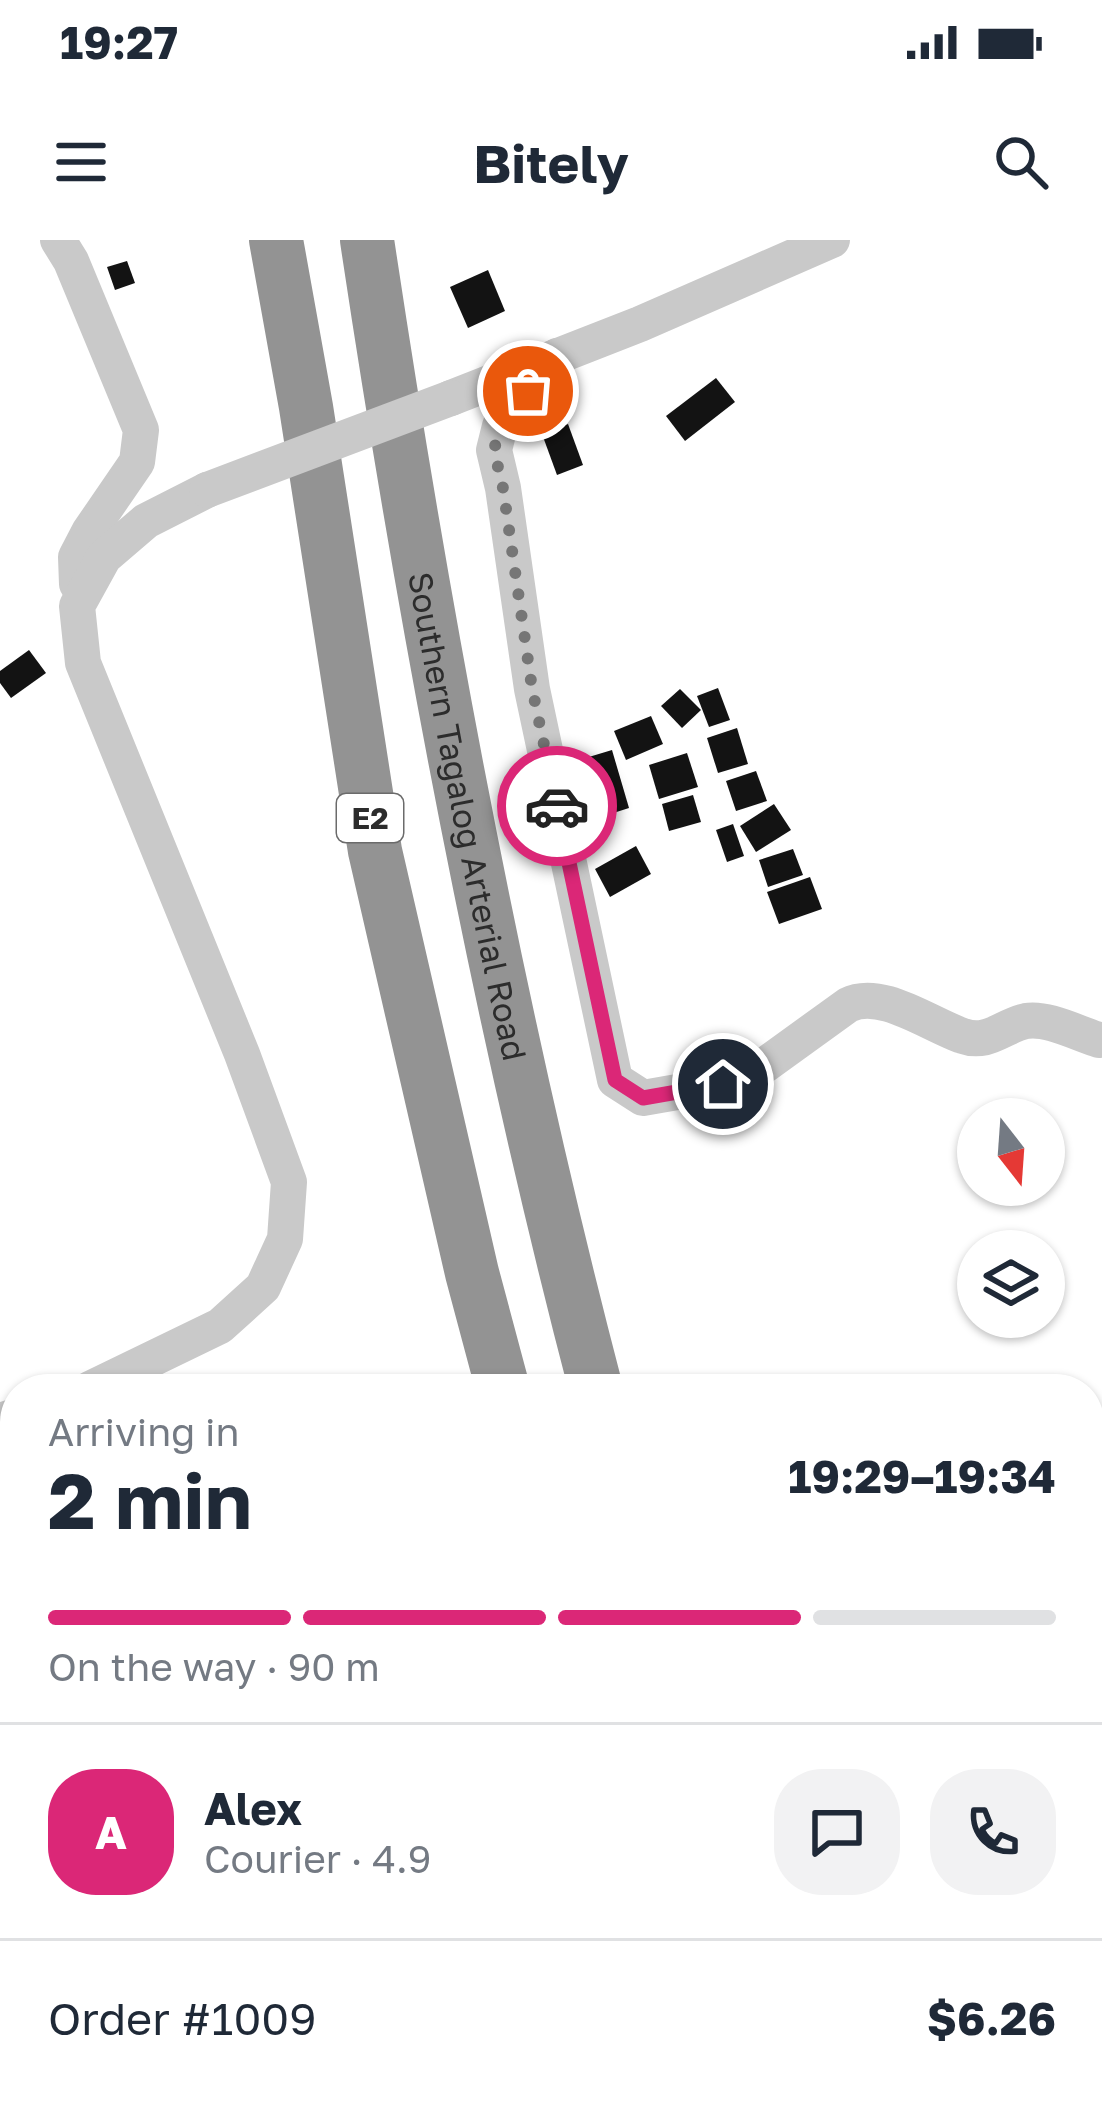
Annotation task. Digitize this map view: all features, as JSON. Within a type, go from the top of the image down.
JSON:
[{"type":"highway","name":"E2","points":[[277,240],[375,851],[499,1374]]},
{"type":"highway","name":"Southern Tagalog Arterial Road","points":[[367,240],[465,812],[557,1240],[592,1374]]},
{"type":"street","points":[[58,240],[141,430],[137,462],[76,557],[83,663],[289,1182],[285,1239],[263,1287],[220,1326],[121,1374]]},
{"type":"street","points":[[77,606],[104,556],[146,521],[207,490],[640,324],[832,240]]},
{"type":"street","points":[[557,356],[500,426],[494,450],[532,688],[615,1080],[643,1098],[723,1084],[765,1065],[861,998],[881,1001],[968,1038],[984,1040],[1030,1020],[1100,1040]]},
{"type":"building","points":[[127,261],[135,283],[115,290],[107,267]]},
{"type":"building","points":[[488,270],[505,311],[468,328],[450,287]]},
{"type":"building","points":[[716,378],[735,402],[685,441],[666,416]]},
{"type":"building","points":[[568,424],[583,465],[557,475],[542,434]]},
{"type":"building","points":[[29,650],[46,673],[11,698],[0,683],[0,671]]},
{"type":"building","points":[[718,688],[730,720],[709,727],[697,696]]},
{"type":"building","points":[[680,689],[701,710],[682,728],[661,706]]},
{"type":"building","points":[[651,716],[663,744],[626,760],[614,731]]},
{"type":"building","points":[[737,728],[748,764],[718,773],[707,738]]},
{"type":"building","points":[[612,750],[629,808],[576,825],[559,766]]},
{"type":"building","points":[[687,753],[698,787],[659,799],[649,765]]},
{"type":"building","points":[[756,771],[767,801],[736,811],[726,781]]},
{"type":"building","points":[[693,795],[701,822],[669,831],[662,804]]},
{"type":"building","points":[[774,804],[791,830],[756,852],[740,826]]},
{"type":"building","points":[[733,824],[744,856],[727,862],[716,830]]},
{"type":"building","points":[[636,846],[651,874],[610,897],[595,869]]},
{"type":"building","points":[[793,849],[803,875],[768,887],[759,860]]},
{"type":"building","points":[[810,877],[822,909],[779,924],[767,892]]},
{"type":"way so far","points":[[528,391],[500,426],[494,450],[532,688],[557,806]]},
{"type":"route","points":[[557,806],[615,1080],[643,1098],[723,1084]]}]
